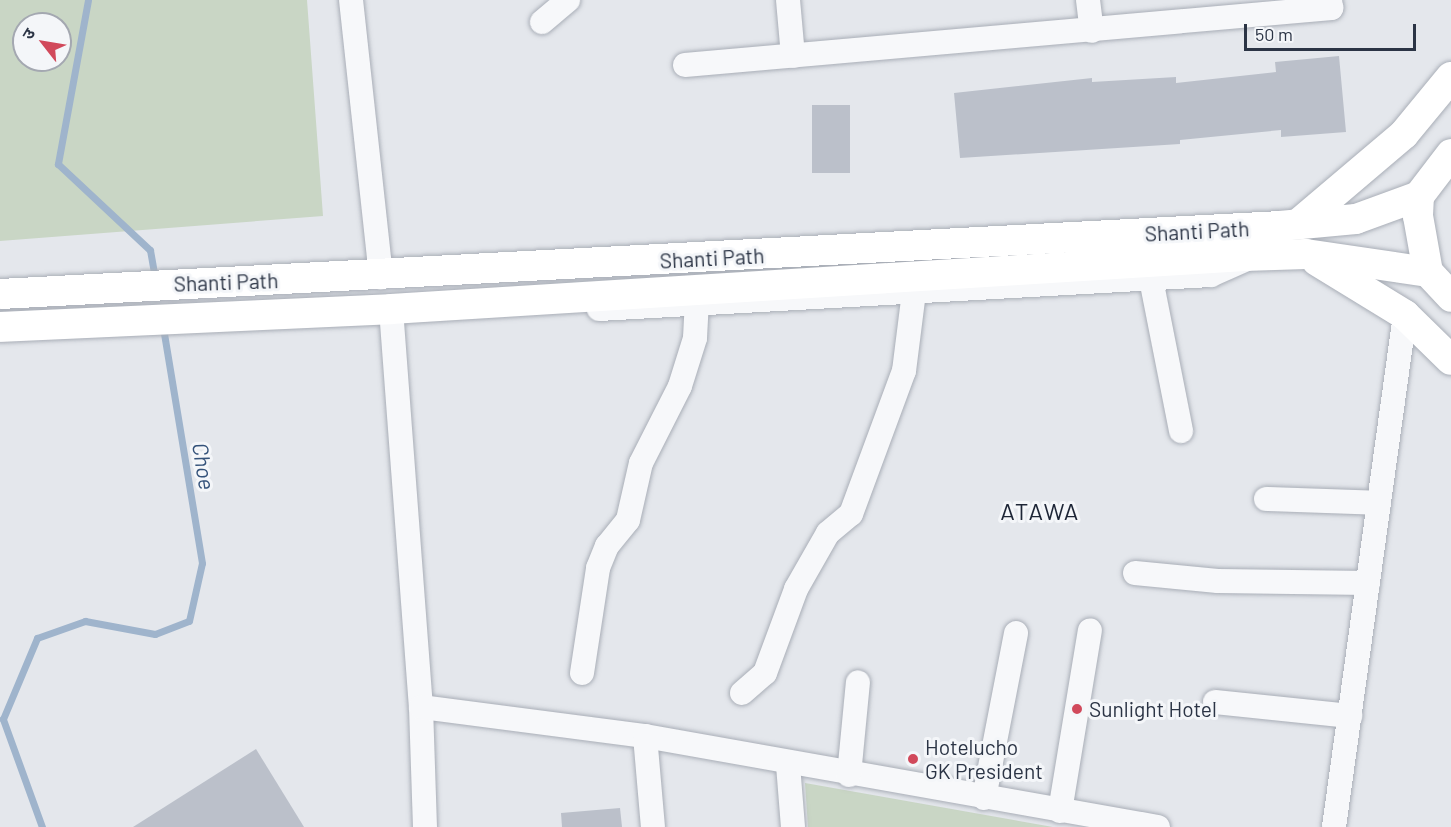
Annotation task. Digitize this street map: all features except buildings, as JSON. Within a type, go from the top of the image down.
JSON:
[{"type":"main road","points":[[1298,224],[1404,134],[1451,77]]},
{"type":"main road","points":[[1451,154],[1419,196],[1422,255],[1428,272],[1451,297]]},
{"type":"main road","name":"Shanti Path","points":[[0,294],[226,282],[381,277],[1298,224],[1356,219],[1419,196]]},
{"type":"main road","name":"Shanti Path","points":[[0,327],[391,309],[1252,256],[1306,254],[1428,272]]},
{"type":"main road","points":[[1306,254],[1405,315],[1451,360]]},
{"type":"street","points":[[351,0],[381,277]]},
{"type":"street","points":[[542,22],[568,0]]},
{"type":"street","points":[[788,0],[793,56]]},
{"type":"street","points":[[1088,0],[1092,31]]},
{"type":"street","points":[[685,65],[1092,31],[1331,8],[1330,0]]},
{"type":"street","points":[[569,298],[601,310],[1151,279],[1212,275],[1252,256]]},
{"type":"street","points":[[1151,279],[1180,431]]},
{"type":"street","points":[[741,693],[765,673],[796,589],[828,533],[851,514],[904,371],[914,292]]},
{"type":"street","points":[[582,673],[598,568],[607,546],[628,520],[641,463],[680,386],[695,338],[697,305]]},
{"type":"street","points":[[391,309],[421,707],[424,827]]},
{"type":"street","points":[[1334,827],[1405,315]]},
{"type":"street","points":[[1266,499],[1379,503]]},
{"type":"street","points":[[1135,573],[1218,581],[1368,583]]},
{"type":"street","points":[[1060,811],[1090,630]]},
{"type":"street","points":[[984,798],[1017,633]]},
{"type":"street","points":[[849,775],[858,682]]},
{"type":"street","points":[[1215,702],[1350,716]]},
{"type":"street","points":[[421,707],[645,736],[789,765],[1158,827]]},
{"type":"street","points":[[645,736],[652,827]]},
{"type":"street","points":[[789,765],[793,827]]},
{"type":"green space","points":[[0,0],[307,0],[323,216],[0,241]]},
{"type":"green space","points":[[805,783],[1053,827],[808,827]]},
{"type":"waterway","name":"Choe","points":[[88,0],[58,164],[150,250],[155,278]]},
{"type":"waterway","name":"Choe","points":[[42,827],[3,719],[37,638],[85,621],[155,634],[189,621],[202,563],[163,328]]},
{"type":"place","name":"Sunlight Hotel","points":[[1077,709]]},
{"type":"place","name":"Hotelucho GK President","points":[[913,759]]},
{"type":"district","name":"ATAWA","points":[[1040,511]]}]
